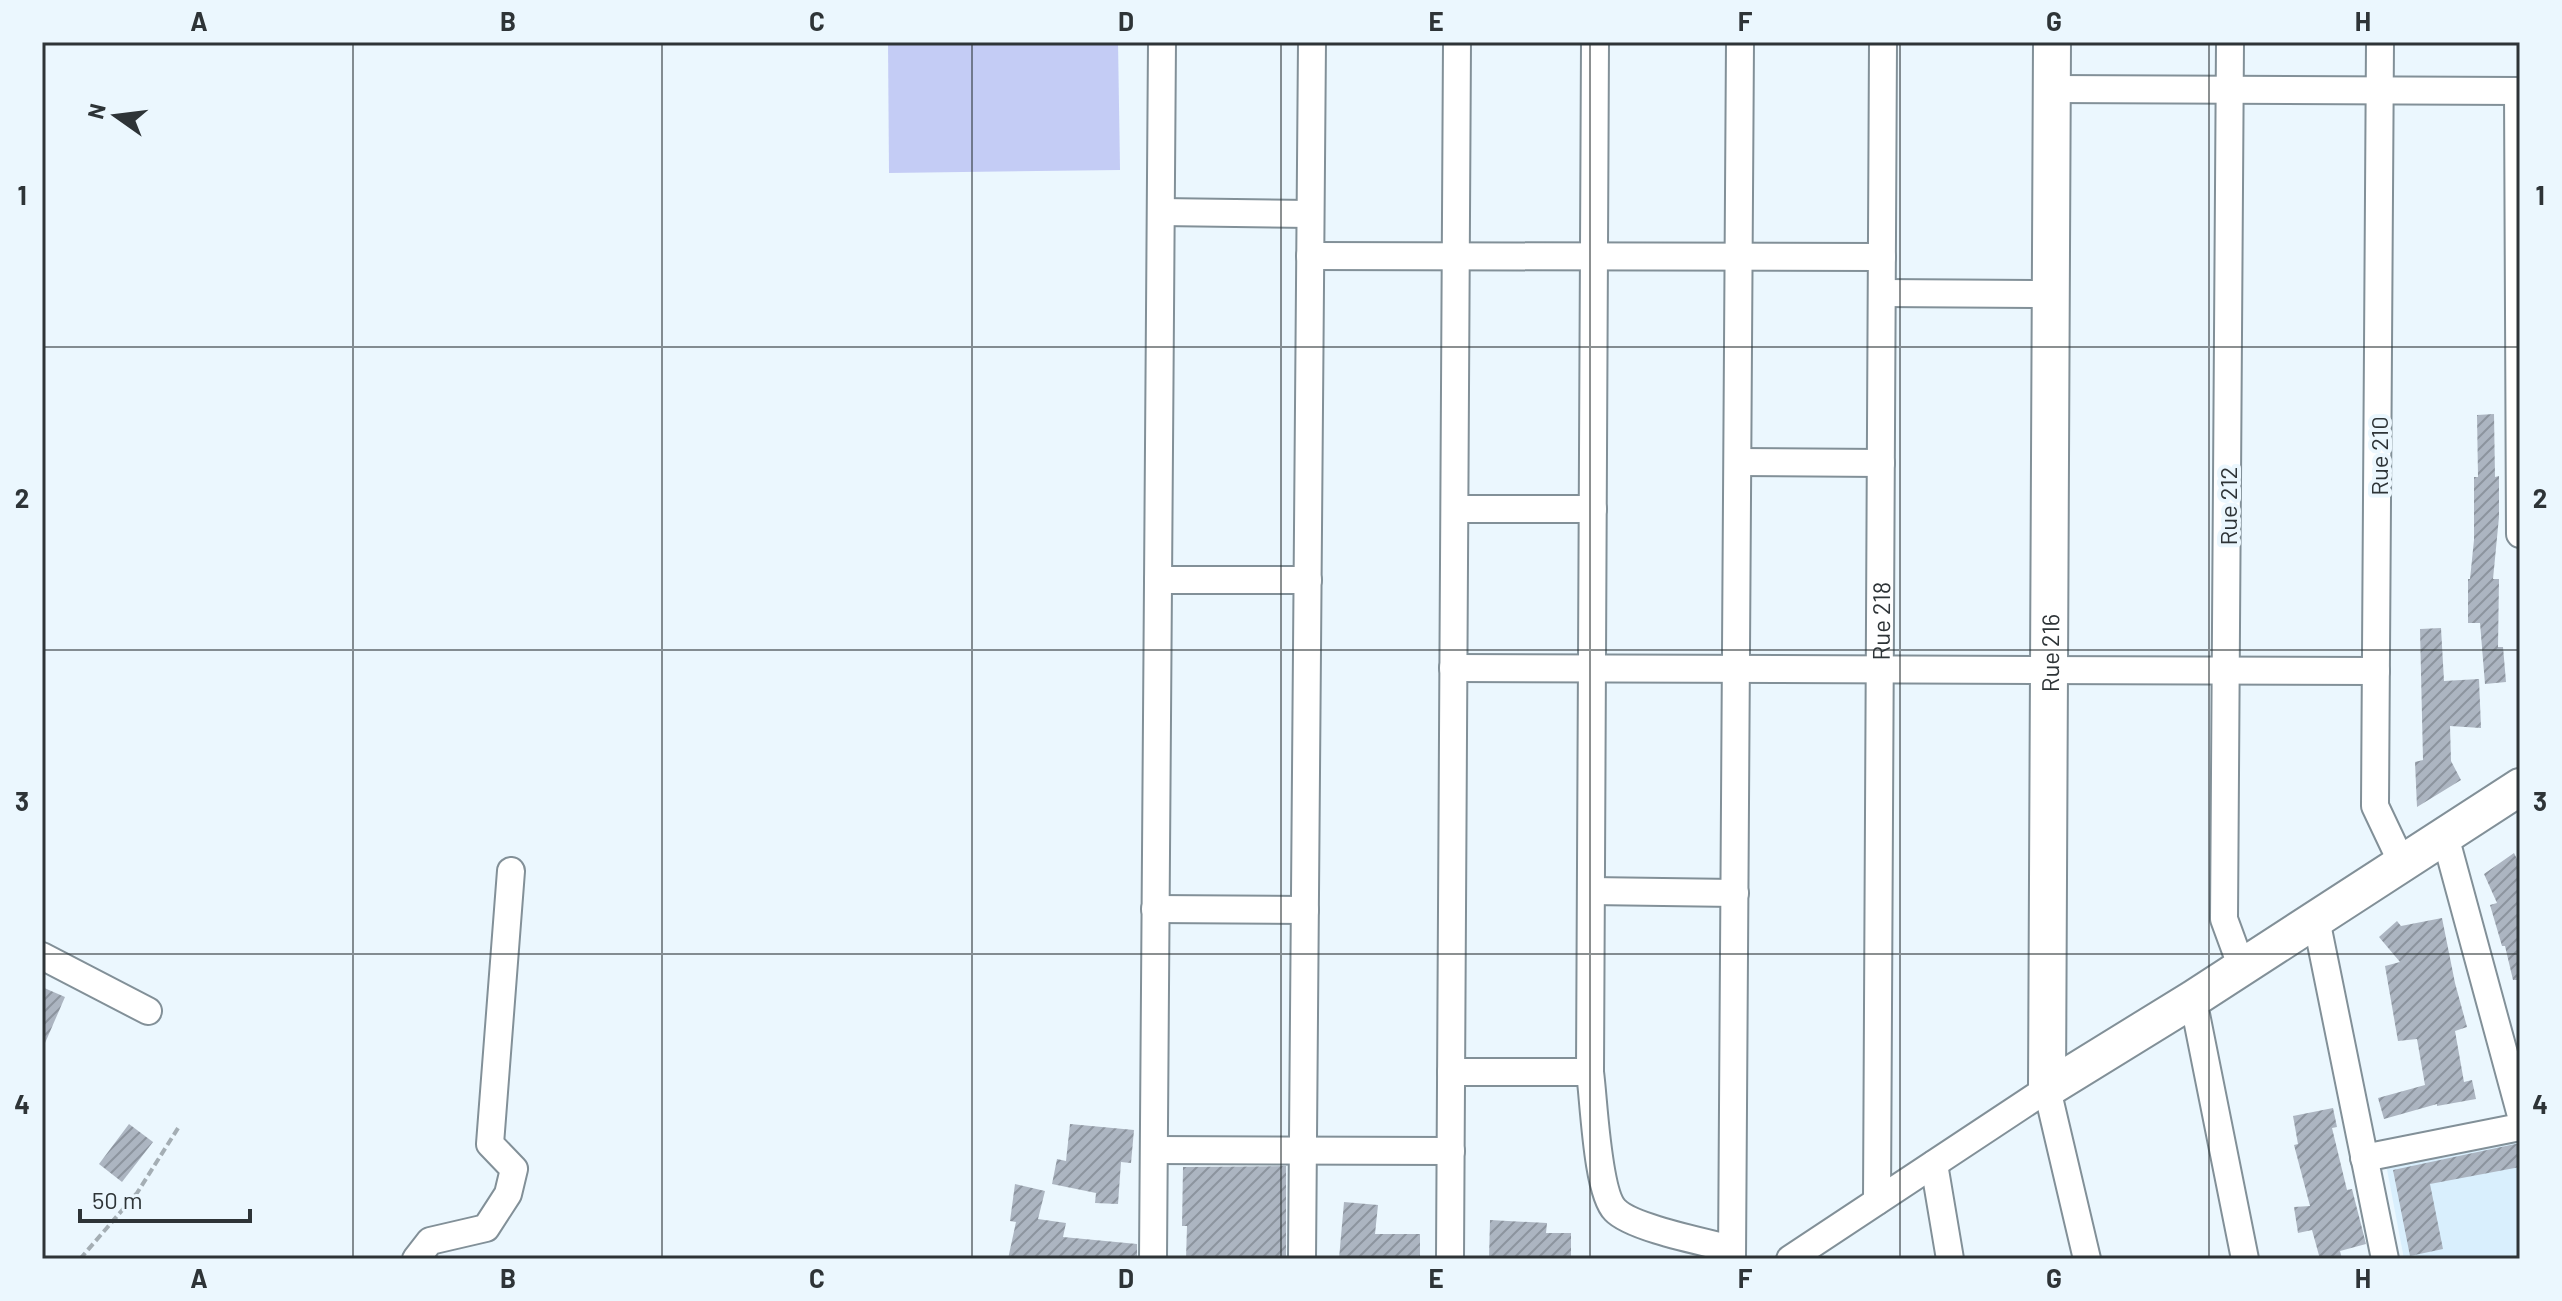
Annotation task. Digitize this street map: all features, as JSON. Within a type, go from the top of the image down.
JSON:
[{"type":"street","points":[[1153,1259],[1162,42]]},
{"type":"street","points":[[1302,1259],[1312,42]]},
{"type":"street","points":[[1450,1259],[1457,42]]},
{"type":"street","points":[[1595,42],[1590,1072],[1604,1191],[1614,1210],[1631,1221],[1732,1254],[1740,42]]},
{"type":"street","name":"Rue 218","points":[[1877,1201],[1883,42]]},
{"type":"street","name":"Rue 216","points":[[2052,42],[2047,1089],[2087,1259]]},
{"type":"street","name":"Rue 212","points":[[2230,42],[2224,919],[2242,968]]},
{"type":"street","name":"Rue 210","points":[[2380,42],[2375,806],[2402,863]]},
{"type":"street","points":[[2052,89],[2519,91],[2520,534]]},
{"type":"street","points":[[1161,212],[1310,214]]},
{"type":"street","points":[[1310,256],[1882,257]]},
{"type":"street","points":[[1882,293],[2051,294]]},
{"type":"street","points":[[1738,462],[1881,463]]},
{"type":"street","points":[[1455,509],[1593,509]]},
{"type":"street","points":[[1158,580],[1308,580]]},
{"type":"street","points":[[1453,668],[2376,671]]},
{"type":"street","points":[[1790,1259],[2047,1089],[2242,968],[2520,787]]},
{"type":"street","points":[[2445,836],[2520,1112]]},
{"type":"street","points":[[416,1259],[430,1241],[486,1228],[508,1194],[514,1169],[490,1144],[511,871]]},
{"type":"street","points":[[1591,891],[1735,893]]},
{"type":"street","points":[[1155,909],[1305,910]]},
{"type":"street","points":[[2316,919],[2385,1259]]},
{"type":"street","points":[[42,956],[148,1011]]},
{"type":"street","points":[[2193,999],[2245,1259]]},
{"type":"street","points":[[1451,1072],[1590,1072]]},
{"type":"street","points":[[2364,1158],[2520,1127]]},
{"type":"street","points":[[1154,1150],[1451,1151]]},
{"type":"street","points":[[1934,1164],[1950,1259]]},
{"type":"path","points":[[80,1259],[137,1193],[180,1125]]},
{"type":"shaded area","points":[[888,42],[1118,42],[1120,170],[889,173]]},
{"type":"shaded area","points":[[2520,1138],[2520,1259],[2404,1259],[2386,1164]]},
{"type":"building","points":[[2494,414],[2499,517],[2493,579],[2499,579],[2498,647],[2503,647],[2506,682],[2485,684],[2480,623],[2468,623],[2468,579],[2474,540],[2474,477],[2478,477],[2477,415]]},
{"type":"building","points":[[2441,628],[2444,681],[2479,679],[2481,728],[2450,726],[2451,761],[2461,780],[2417,807],[2415,762],[2423,760],[2420,629]]},
{"type":"building","points":[[2514,853],[2520,865],[2520,980],[2513,980],[2490,905],[2497,903],[2484,874]]},
{"type":"building","points":[[2442,918],[2467,1027],[2455,1031],[2464,1082],[2472,1080],[2476,1099],[2437,1104],[2384,1119],[2378,1098],[2425,1085],[2417,1039],[2398,1041],[2385,966],[2400,962],[2379,937],[2397,921],[2401,926]]},
{"type":"building","points":[[42,987],[65,997],[42,1050]]},
{"type":"building","points":[[2333,1108],[2337,1127],[2332,1128],[2347,1190],[2352,1189],[2366,1244],[2340,1251],[2342,1259],[2320,1259],[2312,1230],[2298,1233],[2294,1207],[2310,1206],[2294,1145],[2298,1144],[2293,1116]]},
{"type":"building","points":[[129,1124],[153,1142],[122,1182],[99,1164]]},
{"type":"building","points":[[1070,1124],[1134,1130],[1131,1163],[1121,1162],[1118,1204],[1095,1203],[1096,1193],[1052,1184],[1057,1159],[1066,1161]]},
{"type":"building","points":[[2520,1143],[2520,1167],[2430,1184],[2443,1249],[2410,1256],[2393,1170]]},
{"type":"building","points":[[1286,1166],[1286,1259],[1186,1259],[1187,1226],[1182,1226],[1183,1167]]},
{"type":"building","points":[[1015,1184],[1045,1191],[1038,1219],[1066,1223],[1063,1237],[1137,1244],[1137,1259],[1008,1259],[1016,1222],[1010,1221]]},
{"type":"building","points":[[1344,1202],[1378,1205],[1375,1234],[1420,1234],[1420,1259],[1339,1259]]},
{"type":"building","points":[[1490,1220],[1547,1223],[1546,1233],[1571,1233],[1571,1259],[1489,1259]]}]
